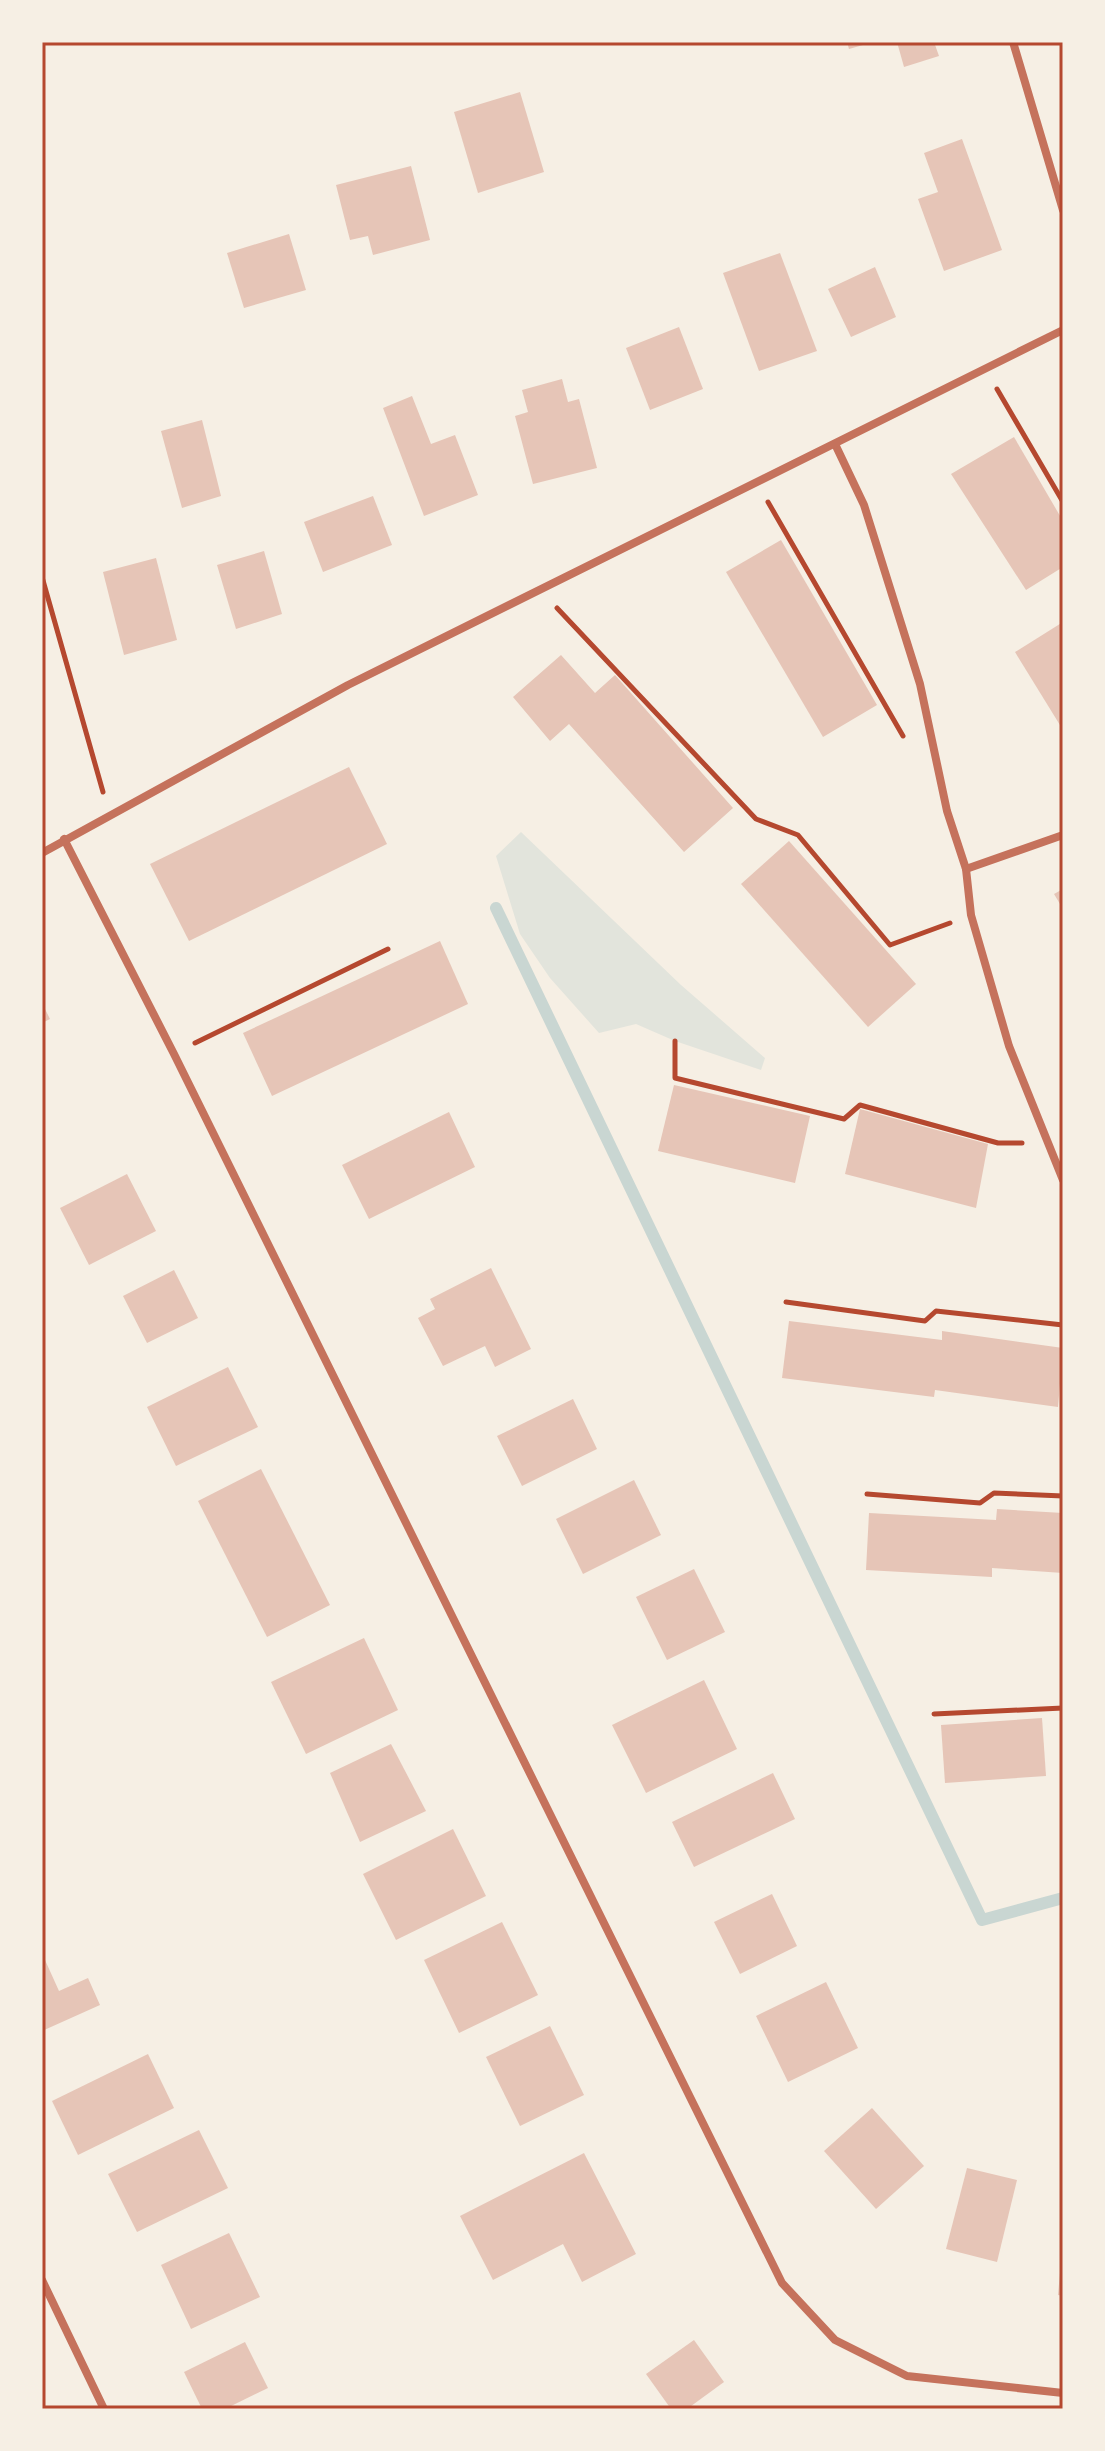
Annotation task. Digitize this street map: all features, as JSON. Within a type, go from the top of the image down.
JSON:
[{"type":"street","points":[[1013,42],[1063,210]]},
{"type":"street","points":[[42,853],[348,685],[1063,330]]},
{"type":"street","points":[[835,444],[864,505],[916,669],[947,811],[966,869],[971,915],[1009,1046],[1063,1180]]},
{"type":"street","points":[[966,869],[1063,835]]},
{"type":"street","points":[[64,839],[174,1054],[782,2283],[835,2340],[907,2376],[1063,2393]]},
{"type":"street","points":[[42,2280],[104,2409]]},
{"type":"path","points":[[986,369],[1063,502]]},
{"type":"path","points":[[758,484],[907,743]]},
{"type":"path","points":[[42,577],[110,815]]},
{"type":"path","points":[[539,590],[756,819],[798,835],[890,945],[971,915]]},
{"type":"path","points":[[174,1054],[388,949]]},
{"type":"path","points":[[675,1041],[675,1078],[844,1119],[860,1105],[998,1143],[1047,1143]]},
{"type":"path","points":[[786,1302],[925,1321],[936,1311],[1063,1325]]},
{"type":"path","points":[[867,1494],[980,1503],[994,1493],[1063,1496]]},
{"type":"path","points":[[934,1714],[1063,1708]]},
{"type":"shaded area","points":[[521,832],[681,985],[765,1058],[761,1070],[675,1041],[636,1024],[599,1033],[550,978],[520,934],[496,856]]},
{"type":"building","points":[[847,42],[870,42],[870,43],[849,49]]},
{"type":"building","points":[[897,42],[934,42],[939,56],[904,67]]},
{"type":"building","points":[[520,92],[544,172],[478,193],[454,112]]},
{"type":"building","points":[[962,139],[1002,250],[944,271],[918,199],[938,192],[924,153]]},
{"type":"building","points":[[411,166],[430,240],[373,255],[368,236],[350,240],[336,185]]},
{"type":"building","points":[[289,234],[306,290],[244,308],[227,253]]},
{"type":"building","points":[[780,253],[817,351],[759,371],[723,273]]},
{"type":"building","points":[[875,267],[896,317],[851,337],[828,289]]},
{"type":"building","points":[[679,327],[703,389],[650,410],[626,348]]},
{"type":"building","points":[[562,379],[568,402],[579,399],[597,468],[533,484],[515,416],[528,412],[522,390]]},
{"type":"building","points":[[412,396],[431,444],[455,435],[478,495],[424,516],[383,408]]},
{"type":"building","points":[[202,420],[221,496],[182,508],[161,431]]},
{"type":"building","points":[[1014,437],[1063,521],[1063,567],[1026,590],[951,474]]},
{"type":"building","points":[[373,496],[392,545],[323,572],[304,522]]},
{"type":"building","points":[[781,540],[877,705],[823,737],[726,572]]},
{"type":"building","points":[[264,551],[282,614],[236,629],[217,565]]},
{"type":"building","points":[[156,558],[177,640],[124,655],[103,572]]},
{"type":"building","points":[[1063,622],[1063,730],[1015,652]]},
{"type":"building","points":[[561,655],[595,693],[615,675],[733,808],[684,852],[569,724],[550,741],[513,697]]},
{"type":"building","points":[[349,767],[387,844],[189,941],[150,864]]},
{"type":"building","points":[[789,841],[916,984],[868,1027],[741,884]]},
{"type":"building","points":[[1063,889],[1063,909],[1054,894]]},
{"type":"building","points":[[440,941],[468,1004],[272,1096],[243,1033]]},
{"type":"building","points":[[42,1003],[50,1019],[42,1023]]},
{"type":"building","points":[[674,1085],[810,1116],[795,1183],[658,1151]]},
{"type":"building","points":[[860,1109],[988,1144],[976,1208],[845,1174]]},
{"type":"building","points":[[449,1112],[475,1167],[369,1219],[342,1165]]},
{"type":"building","points":[[127,1174],[156,1231],[89,1265],[60,1208]]},
{"type":"building","points":[[491,1268],[531,1349],[495,1367],[485,1346],[443,1366],[418,1318],[435,1309],[430,1299]]},
{"type":"building","points":[[174,1270],[198,1318],[147,1343],[123,1296]]},
{"type":"building","points":[[789,1321],[942,1340],[942,1331],[1063,1348],[1058,1407],[935,1390],[934,1397],[782,1378]]},
{"type":"building","points":[[228,1367],[258,1427],[176,1466],[147,1407]]},
{"type":"building","points":[[573,1399],[597,1449],[522,1486],[497,1436]]},
{"type":"building","points":[[261,1469],[330,1605],[267,1637],[198,1501]]},
{"type":"building","points":[[634,1480],[661,1535],[583,1574],[556,1519]]},
{"type":"building","points":[[997,1509],[1063,1513],[1063,1573],[992,1568],[992,1577],[866,1570],[869,1513],[996,1520]]},
{"type":"building","points":[[694,1569],[725,1632],[667,1660],[636,1597]]},
{"type":"building","points":[[364,1638],[398,1710],[306,1754],[271,1682]]},
{"type":"building","points":[[704,1680],[737,1749],[646,1793],[612,1725]]},
{"type":"building","points":[[1042,1718],[1046,1776],[945,1783],[941,1725]]},
{"type":"building","points":[[391,1744],[426,1811],[360,1842],[330,1773]]},
{"type":"building","points":[[773,1773],[795,1819],[694,1867],[672,1822]]},
{"type":"building","points":[[453,1829],[486,1896],[396,1940],[363,1874]]},
{"type":"building","points":[[772,1894],[797,1946],[740,1974],[714,1922]]},
{"type":"building","points":[[502,1922],[538,1995],[459,2033],[424,1960]]},
{"type":"building","points":[[45,1960],[59,1991],[88,1978],[100,2005],[42,2031],[42,1962]]},
{"type":"building","points":[[826,1982],[858,2048],[788,2082],[756,2016]]},
{"type":"building","points":[[550,2026],[584,2095],[520,2126],[486,2057]]},
{"type":"building","points":[[148,2054],[174,2108],[78,2155],[52,2101]]},
{"type":"building","points":[[872,2108],[924,2166],[876,2209],[824,2151]]},
{"type":"building","points":[[199,2130],[228,2188],[137,2232],[108,2174]]},
{"type":"building","points":[[584,2153],[636,2254],[582,2282],[563,2244],[493,2280],[460,2216]]},
{"type":"building","points":[[967,2168],[1017,2180],[997,2262],[946,2249]]},
{"type":"building","points":[[229,2233],[260,2297],[191,2329],[161,2265]]},
{"type":"building","points":[[1063,2262],[1063,2296],[1058,2295]]},
{"type":"building","points":[[694,2340],[724,2382],[687,2409],[671,2409],[646,2374]]},
{"type":"building","points":[[245,2342],[268,2388],[225,2409],[202,2409],[184,2372]]},
{"type":"waterway","points":[[496,908],[982,1920],[1063,1898]]}]
